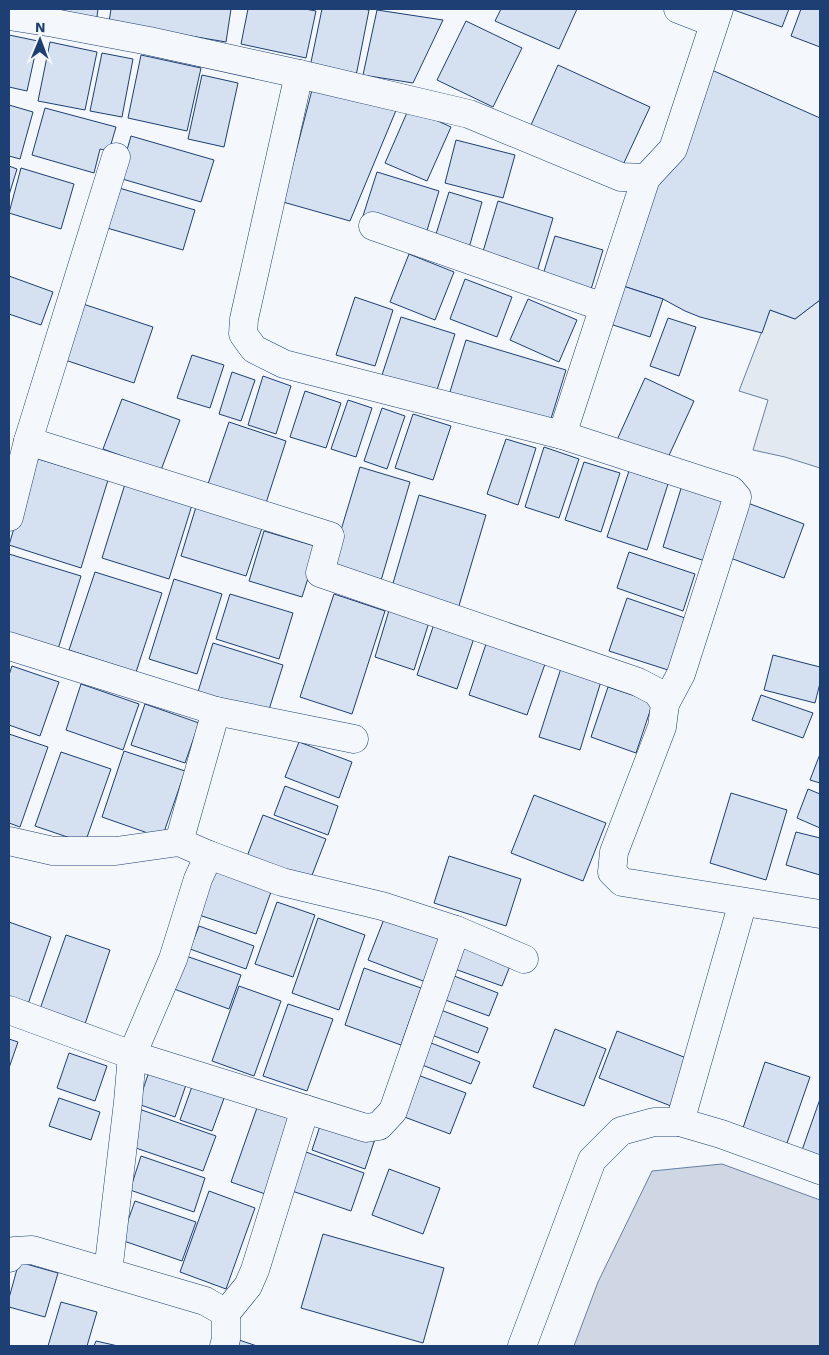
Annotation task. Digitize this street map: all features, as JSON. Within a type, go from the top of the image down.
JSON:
[{"type":"street","points":[[562,435],[646,178],[673,149],[717,16],[678,9]]},
{"type":"street","points":[[9,16],[149,41],[468,114],[621,177],[646,178]]},
{"type":"street","points":[[299,74],[244,319],[244,334],[254,349],[284,364],[562,435],[731,490],[737,496],[681,674],[665,704],[662,727],[614,852],[612,872],[622,882],[820,914]]},
{"type":"street","points":[[9,517],[28,441],[116,157]]},
{"type":"street","points":[[373,226],[603,308]]},
{"type":"street","points":[[28,441],[330,536],[320,573],[638,682],[657,692],[665,704]]},
{"type":"street","points":[[9,646],[216,711],[354,738]]},
{"type":"street","points":[[179,842],[216,711]]},
{"type":"street","points":[[9,841],[53,851],[116,851],[179,842],[282,882],[382,906],[456,930],[524,959]]},
{"type":"street","points":[[108,1272],[132,1055],[173,959],[198,879],[209,855]]},
{"type":"street","points":[[680,1122],[743,902]]},
{"type":"street","points":[[9,1010],[132,1055],[305,1110],[366,1128],[379,1126],[393,1111],[456,930]]},
{"type":"street","points":[[224,1346],[226,1339],[226,1313],[248,1286],[255,1270],[305,1110]]},
{"type":"street","points":[[522,1346],[592,1160],[621,1131],[654,1122],[680,1122],[722,1134],[820,1170]]},
{"type":"street","points":[[9,1258],[14,1251],[32,1250],[205,1301],[226,1313]]},
{"type":"shaded area","points":[[820,300],[820,468],[785,457],[753,450],[768,400],[739,391],[770,310],[795,319]]},
{"type":"shaded area","points":[[722,1164],[820,1200],[820,1346],[574,1346],[598,1282],[652,1171]]},
{"type":"building","points":[[61,9],[98,9],[96,24],[60,18]]},
{"type":"building","points":[[111,9],[231,9],[226,42],[109,22]]},
{"type":"building","points":[[248,9],[305,9],[316,11],[306,58],[241,44]]},
{"type":"building","points":[[322,9],[369,10],[356,76],[310,67]]},
{"type":"building","points":[[501,9],[577,9],[559,49],[495,21]]},
{"type":"building","points":[[731,9],[789,9],[782,27]]},
{"type":"building","points":[[801,9],[820,9],[820,47],[791,36]]},
{"type":"building","points":[[377,10],[443,20],[413,83],[363,75]]},
{"type":"building","points":[[466,21],[522,48],[493,107],[437,80]]},
{"type":"building","points":[[9,35],[38,41],[27,91],[9,87]]},
{"type":"building","points":[[50,42],[97,52],[85,110],[38,101]]},
{"type":"building","points":[[102,53],[133,59],[122,117],[90,111]]},
{"type":"building","points":[[141,55],[201,68],[187,131],[128,118]]},
{"type":"building","points":[[558,65],[650,107],[622,167],[531,125]]},
{"type":"building","points":[[714,71],[820,118],[820,300],[795,319],[770,310],[762,333],[700,317],[663,299],[614,283],[703,75]]},
{"type":"building","points":[[202,75],[238,83],[224,147],[188,139]]},
{"type":"building","points":[[312,90],[397,108],[350,221],[283,202]]},
{"type":"building","points":[[9,105],[33,112],[20,159],[9,156]]},
{"type":"building","points":[[45,108],[116,127],[109,151],[100,149],[94,173],[32,155]]},
{"type":"building","points":[[409,108],[451,127],[427,181],[385,163]]},
{"type":"building","points":[[131,136],[214,160],[201,202],[119,178]]},
{"type":"building","points":[[456,140],[515,155],[503,198],[445,183]]},
{"type":"building","points":[[9,166],[17,169],[9,195]]},
{"type":"building","points":[[21,168],[74,184],[61,229],[9,213]]},
{"type":"building","points":[[377,172],[439,191],[425,237],[362,219]]},
{"type":"building","points":[[119,188],[195,210],[183,250],[107,228]]},
{"type":"building","points":[[449,192],[482,202],[467,255],[433,244]]},
{"type":"building","points":[[498,201],[553,218],[537,272],[482,255]]},
{"type":"building","points":[[555,236],[603,250],[589,296],[541,281]]},
{"type":"building","points":[[409,254],[454,272],[435,320],[390,302]]},
{"type":"building","points":[[9,276],[53,292],[41,325],[9,314]]},
{"type":"building","points":[[465,279],[512,297],[497,337],[450,319]]},
{"type":"building","points":[[614,283],[663,299],[650,337],[601,321]]},
{"type":"building","points":[[355,297],[393,310],[375,366],[336,355]]},
{"type":"building","points":[[528,299],[577,320],[559,362],[510,340]]},
{"type":"building","points":[[80,303],[153,327],[134,383],[62,359]]},
{"type":"building","points":[[401,317],[455,334],[436,393],[382,375]]},
{"type":"building","points":[[668,318],[696,327],[679,376],[650,366]]},
{"type":"building","points":[[466,340],[566,370],[549,425],[449,395]]},
{"type":"building","points":[[192,355],[224,365],[210,408],[177,398]]},
{"type":"building","points":[[232,372],[255,380],[241,421],[219,414]]},
{"type":"building","points":[[263,376],[291,386],[276,434],[248,425]]},
{"type":"building","points":[[645,378],[694,401],[666,462],[617,440]]},
{"type":"building","points":[[305,391],[341,403],[326,448],[290,437]]},
{"type":"building","points":[[122,399],[180,420],[161,470],[103,449]]},
{"type":"building","points":[[348,400],[372,408],[356,457],[331,449]]},
{"type":"building","points":[[382,408],[405,416],[387,469],[364,461]]},
{"type":"building","points":[[413,414],[451,426],[433,480],[395,468]]},
{"type":"building","points":[[229,422],[286,441],[266,503],[208,484]]},
{"type":"building","points":[[506,439],[536,448],[518,505],[487,494]]},
{"type":"building","points":[[544,447],[579,459],[559,518],[525,507]]},
{"type":"building","points":[[35,458],[108,480],[81,568],[9,545]]},
{"type":"building","points":[[584,462],[620,473],[601,532],[565,520]]},
{"type":"building","points":[[360,467],[410,482],[380,584],[329,570]]},
{"type":"building","points":[[629,471],[668,484],[647,550],[607,537]]},
{"type":"building","points":[[683,482],[726,496],[705,561],[663,547]]},
{"type":"building","points":[[125,484],[192,505],[169,579],[102,558]]},
{"type":"building","points":[[419,495],[486,515],[458,609],[391,590]]},
{"type":"building","points":[[745,502],[804,524],[784,578],[725,556]]},
{"type":"building","points":[[196,507],[262,528],[246,576],[181,556]]},
{"type":"building","points":[[264,531],[318,547],[302,597],[249,581]]},
{"type":"building","points":[[629,552],[695,574],[683,611],[617,588]]},
{"type":"building","points":[[9,554],[81,576],[58,649],[9,634]]},
{"type":"building","points":[[95,572],[162,593],[136,672],[69,650]]},
{"type":"building","points":[[174,579],[222,594],[197,674],[149,659]]},
{"type":"building","points":[[230,594],[293,613],[279,659],[216,639]]},
{"type":"building","points":[[334,594],[385,611],[352,714],[300,697]]},
{"type":"building","points":[[627,598],[685,618],[668,670],[609,651]]},
{"type":"building","points":[[390,607],[430,619],[414,670],[375,657]]},
{"type":"building","points":[[436,618],[476,632],[457,689],[417,675]]},
{"type":"building","points":[[213,643],[283,665],[267,716],[197,695]]},
{"type":"building","points":[[486,644],[545,664],[527,715],[469,695]]},
{"type":"building","points":[[773,655],[820,667],[820,683],[815,703],[764,690]]},
{"type":"building","points":[[562,665],[602,678],[580,750],[539,737]]},
{"type":"building","points":[[12,666],[59,682],[40,736],[9,725],[9,675]]},
{"type":"building","points":[[81,684],[139,704],[123,750],[66,730]]},
{"type":"building","points":[[608,687],[653,702],[636,753],[591,737]]},
{"type":"building","points":[[761,695],[813,713],[803,738],[752,720]]},
{"type":"building","points":[[145,704],[199,723],[185,763],[131,745]]},
{"type":"building","points":[[9,734],[48,747],[20,827],[9,823]]},
{"type":"building","points":[[299,742],[352,762],[339,798],[285,777]]},
{"type":"building","points":[[124,751],[185,771],[162,838],[102,817]]},
{"type":"building","points":[[61,752],[111,769],[85,843],[35,826]]},
{"type":"building","points":[[820,754],[820,783],[810,780]]},
{"type":"building","points":[[285,786],[338,806],[328,835],[274,815]]},
{"type":"building","points":[[808,789],[820,794],[820,828],[797,818]]},
{"type":"building","points":[[731,793],[787,810],[766,880],[710,863]]},
{"type":"building","points":[[534,795],[606,823],[583,881],[511,853]]},
{"type":"building","points":[[263,815],[326,839],[309,883],[246,859]]},
{"type":"building","points":[[796,832],[820,838],[820,875],[786,865]]},
{"type":"building","points":[[449,856],[521,879],[506,926],[434,903]]},
{"type":"building","points":[[215,869],[272,889],[256,934],[199,915]]},
{"type":"building","points":[[277,902],[315,915],[293,977],[255,964]]},
{"type":"building","points":[[386,914],[448,938],[431,984],[368,960]]},
{"type":"building","points":[[318,918],[365,935],[339,1010],[292,993]]},
{"type":"building","points":[[9,922],[51,937],[27,1007],[9,1000]]},
{"type":"building","points":[[199,926],[254,946],[246,969],[190,949]]},
{"type":"building","points":[[66,935],[110,950],[85,1024],[40,1009]]},
{"type":"building","points":[[462,942],[512,961],[502,986],[452,968]]},
{"type":"building","points":[[186,956],[241,975],[229,1009],[174,989]]},
{"type":"building","points":[[364,968],[421,988],[401,1045],[345,1025]]},
{"type":"building","points":[[449,974],[498,993],[489,1016],[440,998]]},
{"type":"building","points":[[239,986],[281,1001],[254,1076],[212,1061]]},
{"type":"building","points":[[288,1004],[333,1019],[307,1091],[263,1076]]},
{"type":"building","points":[[433,1007],[488,1028],[478,1053],[424,1032]]},
{"type":"building","points":[[555,1029],[606,1049],[584,1106],[533,1087]]},
{"type":"building","points":[[617,1031],[689,1059],[671,1106],[599,1078]]},
{"type":"building","points":[[9,1039],[18,1042],[9,1068]]},
{"type":"building","points":[[426,1041],[480,1062],[471,1084],[417,1063]]},
{"type":"building","points":[[69,1053],[107,1066],[95,1101],[57,1088]]},
{"type":"building","points":[[765,1062],[810,1077],[786,1146],[742,1131]]},
{"type":"building","points":[[151,1066],[188,1079],[175,1117],[138,1104]]},
{"type":"building","points":[[415,1074],[466,1093],[450,1134],[399,1115]]},
{"type":"building","points":[[194,1081],[226,1093],[212,1131],[180,1120]]},
{"type":"building","points":[[59,1098],[100,1112],[91,1140],[49,1126]]},
{"type":"building","points":[[820,1099],[820,1159],[801,1153]]},
{"type":"building","points":[[259,1102],[299,1117],[271,1196],[231,1182]]},
{"type":"building","points":[[139,1109],[216,1136],[203,1171],[127,1145]]},
{"type":"building","points":[[322,1120],[375,1139],[365,1169],[312,1150]]},
{"type":"building","points":[[306,1152],[364,1173],[351,1211],[292,1191]]},
{"type":"building","points":[[141,1156],[205,1178],[194,1212],[130,1190]]},
{"type":"building","points":[[389,1169],[440,1188],[423,1234],[372,1215]]},
{"type":"building","points":[[209,1191],[255,1208],[226,1289],[180,1272]]},
{"type":"building","points":[[135,1201],[196,1222],[182,1261],[121,1240]]},
{"type":"building","points":[[323,1234],[444,1268],[423,1343],[301,1308]]},
{"type":"building","points":[[19,1262],[58,1273],[45,1317],[9,1307],[9,1298]]},
{"type":"building","points":[[61,1302],[97,1312],[87,1346],[48,1346]]},
{"type":"building","points":[[239,1340],[257,1346],[237,1346]]},
{"type":"building","points":[[96,1341],[118,1346],[94,1346]]}]
